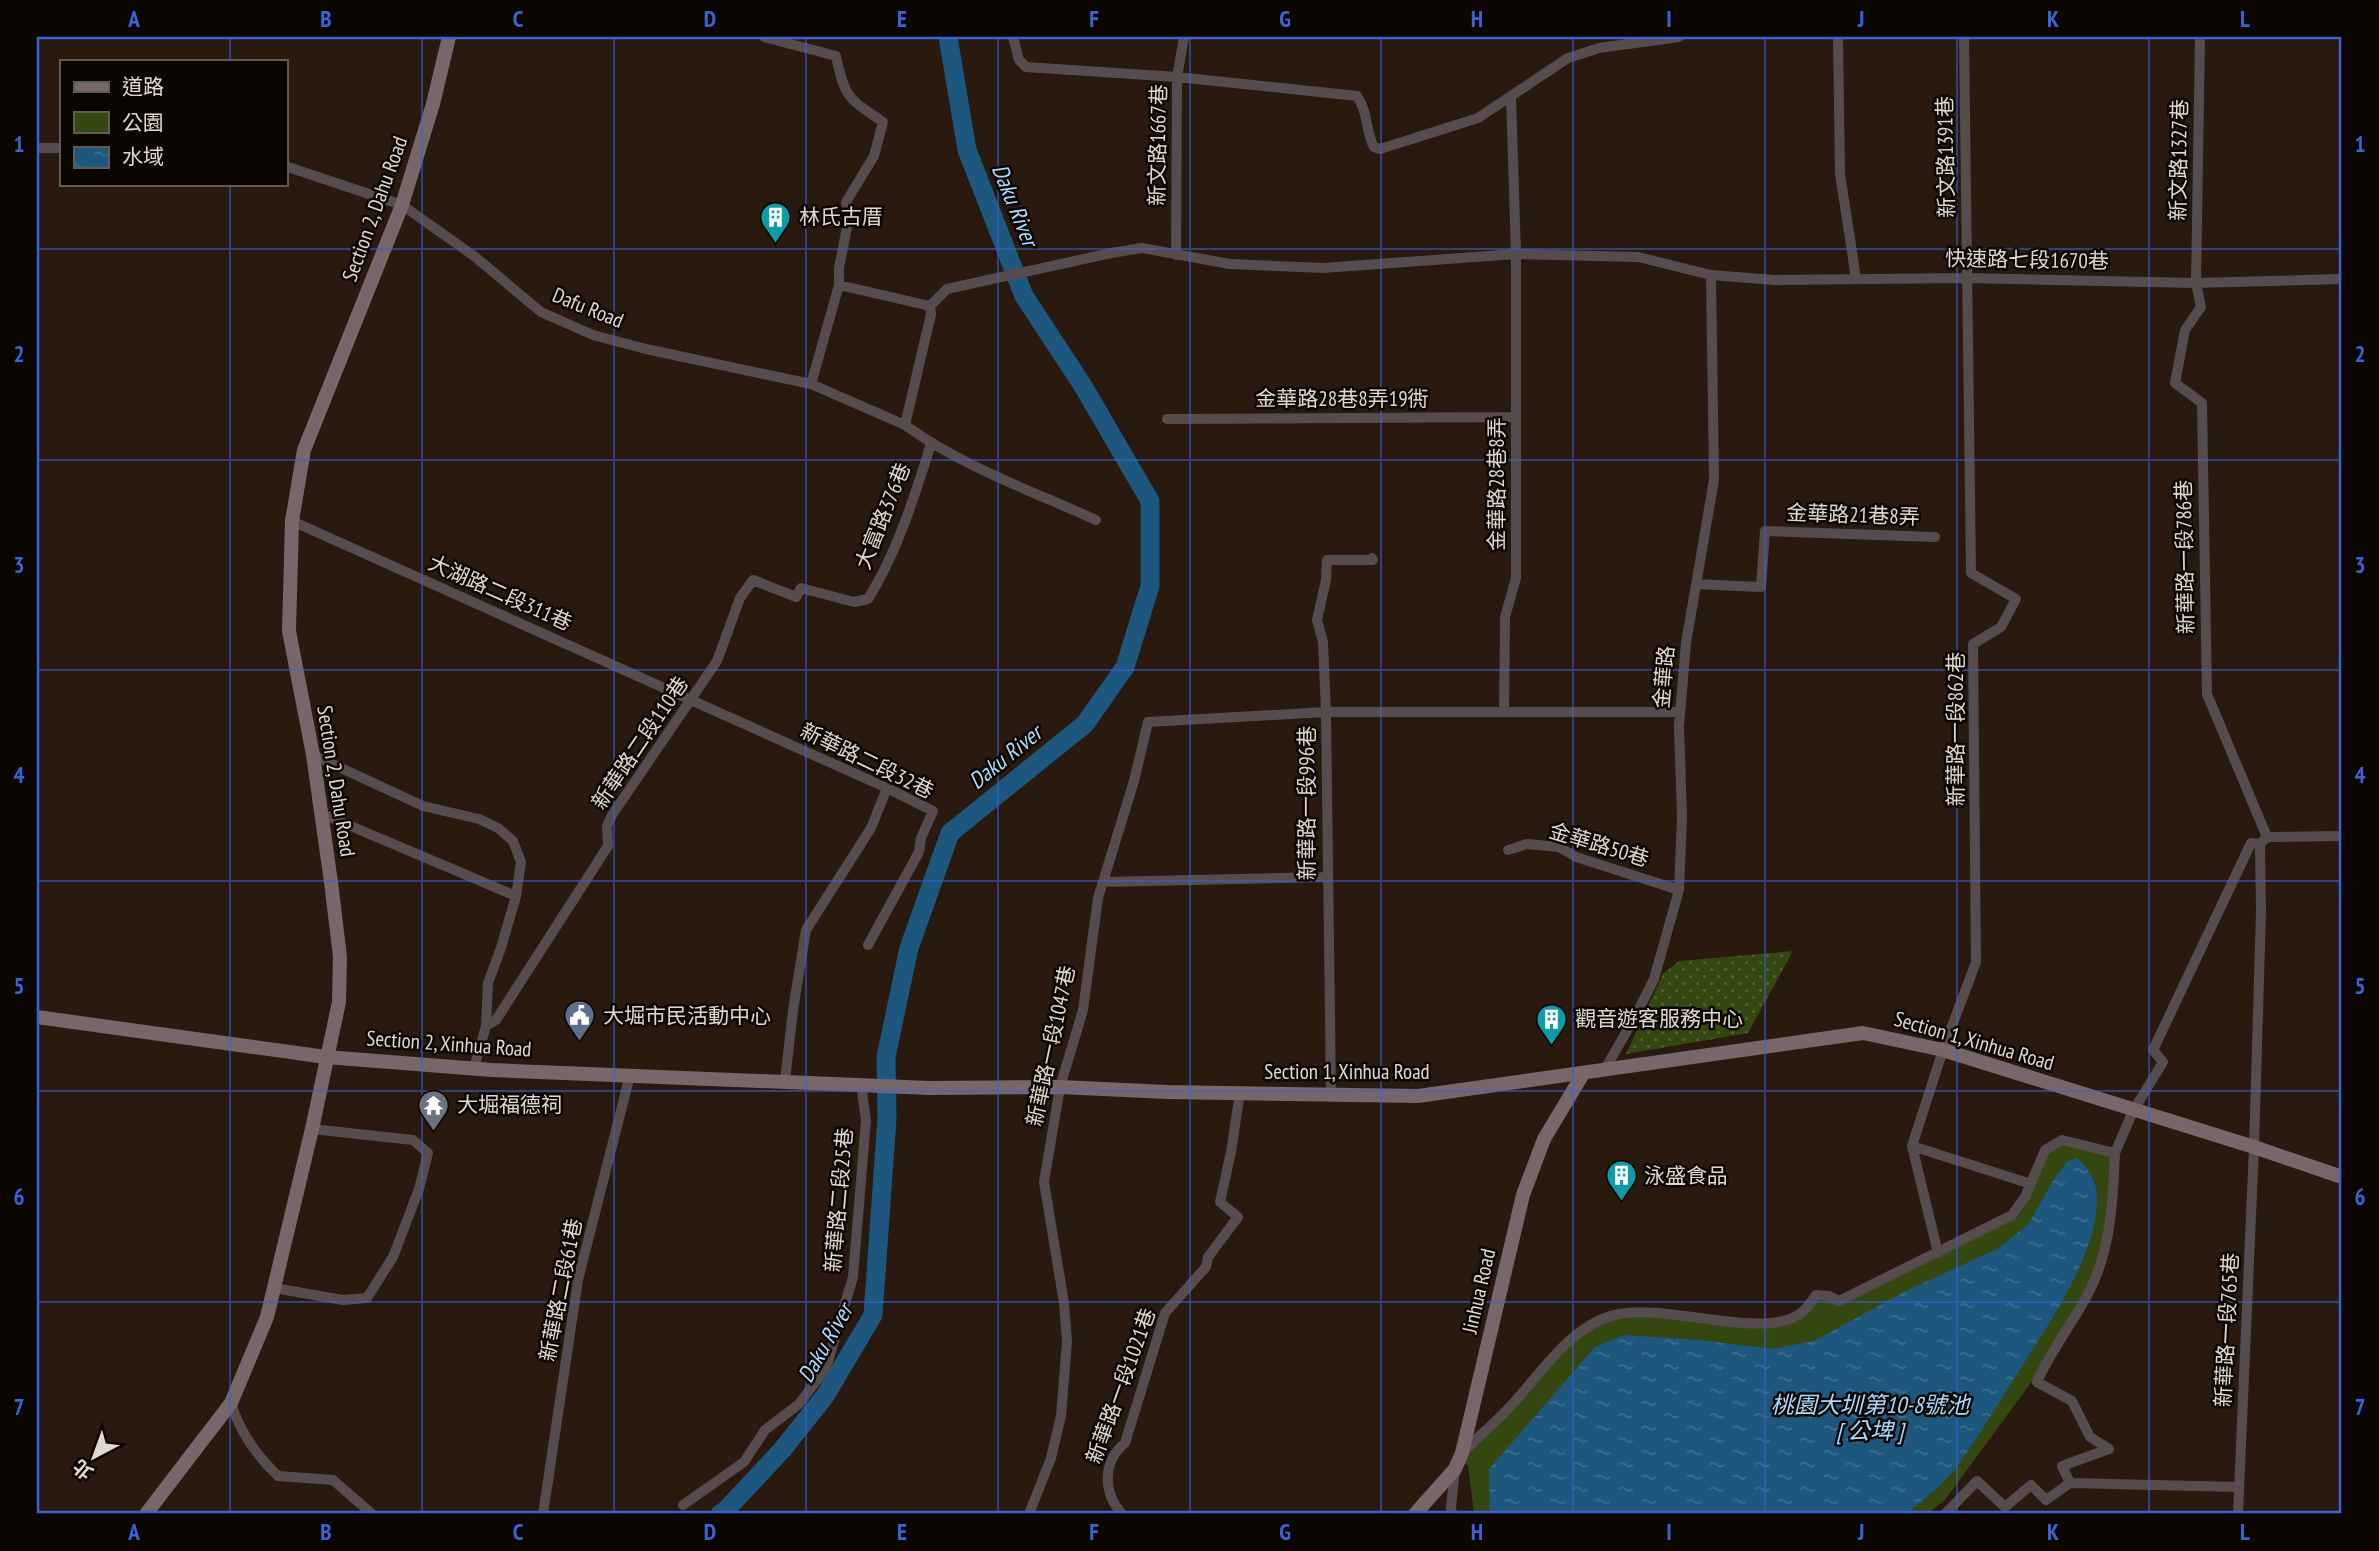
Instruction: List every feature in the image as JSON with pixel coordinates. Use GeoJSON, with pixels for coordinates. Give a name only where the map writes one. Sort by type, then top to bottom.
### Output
{"type":"FeatureCollection","features":[{"type":"Feature","properties":{"kind":"street","name":"Section 2, Dahu Road"},"geometry":{"type":"LineString","coordinates":[[146,1514],[231,1403],[267,1317],[339,1002],[340,957],[331,882],[313,755],[289,631],[292,521],[304,450],[402,205],[433,104],[449,37]]}},
{"type":"Feature","properties":{"kind":"street"},"geometry":{"type":"LineString","coordinates":[[764,37],[836,56],[842,86],[852,101],[883,122],[874,156],[846,202],[849,217],[839,268],[839,285],[811,384]]}},
{"type":"Feature","properties":{"kind":"street"},"geometry":{"type":"LineString","coordinates":[[1013,37],[1019,60],[1026,67],[1177,77],[1357,96],[1366,113],[1370,141],[1374,147],[1380,149],[1478,118],[1568,58],[1599,48],[1679,37]]}},
{"type":"Feature","properties":{"kind":"street","name":"新文路1667巷"},"geometry":{"type":"LineString","coordinates":[[1176,255],[1177,77],[1184,37]]}},
{"type":"Feature","properties":{"kind":"street"},"geometry":{"type":"LineString","coordinates":[[1838,37],[1840,174],[1856,278]]}},
{"type":"Feature","properties":{"kind":"street","name":"新文路1391巷"},"geometry":{"type":"LineString","coordinates":[[1964,37],[1966,278]]}},
{"type":"Feature","properties":{"kind":"street","name":"新文路1327巷"},"geometry":{"type":"LineString","coordinates":[[2196,283],[2200,37]]}},
{"type":"Feature","properties":{"kind":"street","name":"金華路28巷8弄"},"geometry":{"type":"LineString","coordinates":[[1504,712],[1506,617],[1516,578],[1516,254],[1511,97]]}},
{"type":"Feature","properties":{"kind":"street"},"geometry":{"type":"LineString","coordinates":[[37,148],[60,148]]}},
{"type":"Feature","properties":{"kind":"street","name":"Dafu Road"},"geometry":{"type":"LineString","coordinates":[[287,167],[402,205],[474,256],[541,312],[551,317],[593,335],[646,349],[811,384],[905,425],[932,444],[1096,520]]}},
{"type":"Feature","properties":{"kind":"street","name":"快速路七段1670巷"},"geometry":{"type":"LineString","coordinates":[[930,306],[947,289],[1142,248],[1230,264],[1323,268],[1516,254],[1638,257],[1711,275],[1774,280],[1966,278],[2196,283],[2342,279]]}},
{"type":"Feature","properties":{"kind":"street","name":"金華路"},"geometry":{"type":"LineString","coordinates":[[1605,1069],[1654,979],[1679,890],[1682,817],[1680,712],[1686,643],[1714,480],[1711,275]]}},
{"type":"Feature","properties":{"kind":"street","name":"新華路一段862巷"},"geometry":{"type":"LineString","coordinates":[[1942,1050],[1976,962],[1972,644],[2001,627],[2016,599],[1971,573],[1966,278]]}},
{"type":"Feature","properties":{"kind":"street","name":"新華路一段786巷"},"geometry":{"type":"LineString","coordinates":[[2196,283],[2201,307],[2185,330],[2175,383],[2202,403],[2207,694],[2263,841],[2254,1147]]}},
{"type":"Feature","properties":{"kind":"street"},"geometry":{"type":"LineString","coordinates":[[839,285],[930,306],[931,314],[905,425]]}},
{"type":"Feature","properties":{"kind":"street","name":"金華路28巷8弄19衖"},"geometry":{"type":"LineString","coordinates":[[1167,419],[1516,417]]}},
{"type":"Feature","properties":{"kind":"street","name":"大富路376巷"},"geometry":{"type":"LineString","coordinates":[[753,580],[796,597],[801,587],[854,603],[868,599],[902,533],[932,444]]}},
{"type":"Feature","properties":{"kind":"street","name":"大湖路二段311巷"},"geometry":{"type":"LineString","coordinates":[[292,521],[692,700]]}},
{"type":"Feature","properties":{"kind":"street","name":"金華路21巷8弄"},"geometry":{"type":"LineString","coordinates":[[1696,584],[1761,587],[1765,531],[1935,537]]}},
{"type":"Feature","properties":{"kind":"street","name":"新華路一段996巷"},"geometry":{"type":"LineString","coordinates":[[1331,1095],[1326,712],[1323,642],[1317,620],[1326,580],[1327,560],[1373,560],[1372,558]]}},
{"type":"Feature","properties":{"kind":"street","name":"新華路二段110巷"},"geometry":{"type":"LineString","coordinates":[[486,1026],[496,1020],[608,846],[607,826],[612,815],[717,661],[740,598],[753,580]]}},
{"type":"Feature","properties":{"kind":"street","name":"新華路二段32巷"},"geometry":{"type":"LineString","coordinates":[[692,700],[933,811],[921,838],[919,852],[868,945]]}},
{"type":"Feature","properties":{"kind":"street"},"geometry":{"type":"LineString","coordinates":[[1326,712],[1680,712]]}},
{"type":"Feature","properties":{"kind":"street","name":"新華路一段1047巷"},"geometry":{"type":"LineString","coordinates":[[1029,1514],[1051,1458],[1061,1416],[1067,1342],[1065,1303],[1044,1182],[1060,1087],[1083,1010],[1098,898],[1134,781],[1148,722],[1326,712]]}},
{"type":"Feature","properties":{"kind":"street"},"geometry":{"type":"LineString","coordinates":[[313,755],[423,806],[479,819],[498,828],[513,841],[521,862],[516,896],[488,983],[486,1026],[474,1068]]}},
{"type":"Feature","properties":{"kind":"street"},"geometry":{"type":"LineString","coordinates":[[785,1081],[806,930],[871,828],[887,788]]}},
{"type":"Feature","properties":{"kind":"street"},"geometry":{"type":"LineString","coordinates":[[320,813],[516,896]]}},
{"type":"Feature","properties":{"kind":"street"},"geometry":{"type":"LineString","coordinates":[[2070,1483],[2062,1466],[2109,1449],[2090,1437],[2072,1401],[2037,1382],[2089,1291],[2101,1263],[2109,1232],[2115,1153],[2133,1111],[2163,1062],[2153,1050],[2158,1038],[2251,843],[2342,836]]}},
{"type":"Feature","properties":{"kind":"street","name":"金華路50巷"},"geometry":{"type":"LineString","coordinates":[[1508,850],[1527,844],[1559,847],[1577,858],[1679,890]]}},
{"type":"Feature","properties":{"kind":"street"},"geometry":{"type":"LineString","coordinates":[[1103,882],[1327,877]]}},
{"type":"Feature","properties":{"kind":"street","name":"Section 2, Xinhua Road"},"geometry":{"type":"LineString","coordinates":[[37,1017],[326,1057],[474,1068],[913,1086]]}},
{"type":"Feature","properties":{"kind":"street","name":"Section 1, Xinhua Road"},"geometry":{"type":"LineString","coordinates":[[913,1086],[1418,1096],[1863,1033],[1942,1050],[2342,1177]]}},
{"type":"Feature","properties":{"kind":"street"},"geometry":{"type":"LineString","coordinates":[[1938,1253],[1912,1146],[1942,1050]]}},
{"type":"Feature","properties":{"kind":"street","name":"Jinhua Road"},"geometry":{"type":"LineString","coordinates":[[1415,1514],[1455,1469],[1462,1453],[1523,1195],[1544,1139],[1583,1074]]}},
{"type":"Feature","properties":{"kind":"street","name":"新華路二段61巷"},"geometry":{"type":"LineString","coordinates":[[543,1514],[578,1280],[630,1075]]}},
{"type":"Feature","properties":{"kind":"street","name":"新華路二段25巷"},"geometry":{"type":"LineString","coordinates":[[683,1505],[744,1462],[765,1430],[799,1404],[826,1368],[853,1278],[866,1120],[861,1084]]}},
{"type":"Feature","properties":{"kind":"street","name":"新華路一段1021巷"},"geometry":{"type":"LineString","coordinates":[[1122,1514],[1112,1502],[1109,1493],[1107,1482],[1111,1457],[1125,1443],[1165,1313],[1206,1267],[1208,1258],[1238,1217],[1220,1202],[1240,1092]]}},
{"type":"Feature","properties":{"kind":"street"},"geometry":{"type":"LineString","coordinates":[[274,1288],[343,1300],[368,1298],[393,1257],[419,1189],[428,1153],[413,1140],[312,1129]]}},
{"type":"Feature","properties":{"kind":"street"},"geometry":{"type":"LineString","coordinates":[[1462,1453],[1505,1412],[1563,1347],[1600,1319],[1622,1313],[1673,1314],[1757,1324],[1780,1322],[1797,1316],[1816,1295],[1829,1296],[1839,1301],[2012,1215],[2025,1197],[2045,1150],[2062,1140],[2115,1153]]}},
{"type":"Feature","properties":{"kind":"street"},"geometry":{"type":"LineString","coordinates":[[1912,1146],[2031,1184]]}},
{"type":"Feature","properties":{"kind":"street","name":"新華路一段765巷"},"geometry":{"type":"LineString","coordinates":[[2238,1514],[2254,1147]]}},
{"type":"Feature","properties":{"kind":"street"},"geometry":{"type":"LineString","coordinates":[[231,1403],[235,1417],[255,1451],[278,1476],[333,1480],[372,1514]]}},
{"type":"Feature","properties":{"kind":"street"},"geometry":{"type":"LineString","coordinates":[[1452,1514],[1455,1469]]}},
{"type":"Feature","properties":{"kind":"street"},"geometry":{"type":"LineString","coordinates":[[1945,1514],[1977,1481],[2005,1507],[2031,1485],[2046,1500],[2070,1483],[2239,1487]]}},
{"type":"Feature","properties":{"kind":"green space"},"geometry":{"type":"Polygon","coordinates":[[[1793,951],[1748,1033],[1626,1054],[1663,974],[1679,961],[1793,951]]]}},
{"type":"Feature","properties":{"kind":"green space","name":"桃園大圳第10-8號池 [ 公埤 ]"},"geometry":{"type":"Polygon","coordinates":[[[2067,1137],[2116,1152],[2099,1264],[2041,1369],[1945,1500],[1927,1514],[1474,1514],[1468,1465],[1459,1462],[1586,1328],[1622,1314],[1781,1322],[1816,1297],[1840,1302],[2013,1216],[2054,1145],[2067,1137]]]}},
{"type":"Feature","properties":{"kind":"water","name":"桃園大圳第10-8號池 [ 公埤 ]"},"geometry":{"type":"Polygon","coordinates":[[[2076,1158],[2093,1178],[2097,1205],[2092,1235],[2079,1268],[2045,1330],[1970,1448],[1943,1483],[1906,1514],[1490,1514],[1489,1469],[1595,1347],[1623,1335],[1772,1349],[1814,1341],[1902,1293],[1997,1249],[2028,1225],[2056,1176],[2067,1162],[2076,1158]]]}},
{"type":"Feature","properties":{"kind":"waterway","name":"Daku River"},"geometry":{"type":"LineString","coordinates":[[720,1514],[782,1450],[825,1396],[873,1315],[887,1118],[886,1057],[909,948],[950,833],[1085,724],[1125,667],[1150,586],[1150,501],[1083,386],[1024,296],[967,150],[948,37]]}},
{"type":"Feature","properties":{"kind":"place","name":"林氏古厝"},"geometry":{"type":"Point","coordinates":[776,244]}},
{"type":"Feature","properties":{"kind":"place","name":"大堀市民活動中心"},"geometry":{"type":"Point","coordinates":[580,1043]}},
{"type":"Feature","properties":{"kind":"place","name":"觀音遊客服務中心"},"geometry":{"type":"Point","coordinates":[1552,1046]}},
{"type":"Feature","properties":{"kind":"place","name":"大堀福德祠"},"geometry":{"type":"Point","coordinates":[434,1132]}},
{"type":"Feature","properties":{"kind":"place","name":"泳盛食品"},"geometry":{"type":"Point","coordinates":[1621,1203]}}]}
